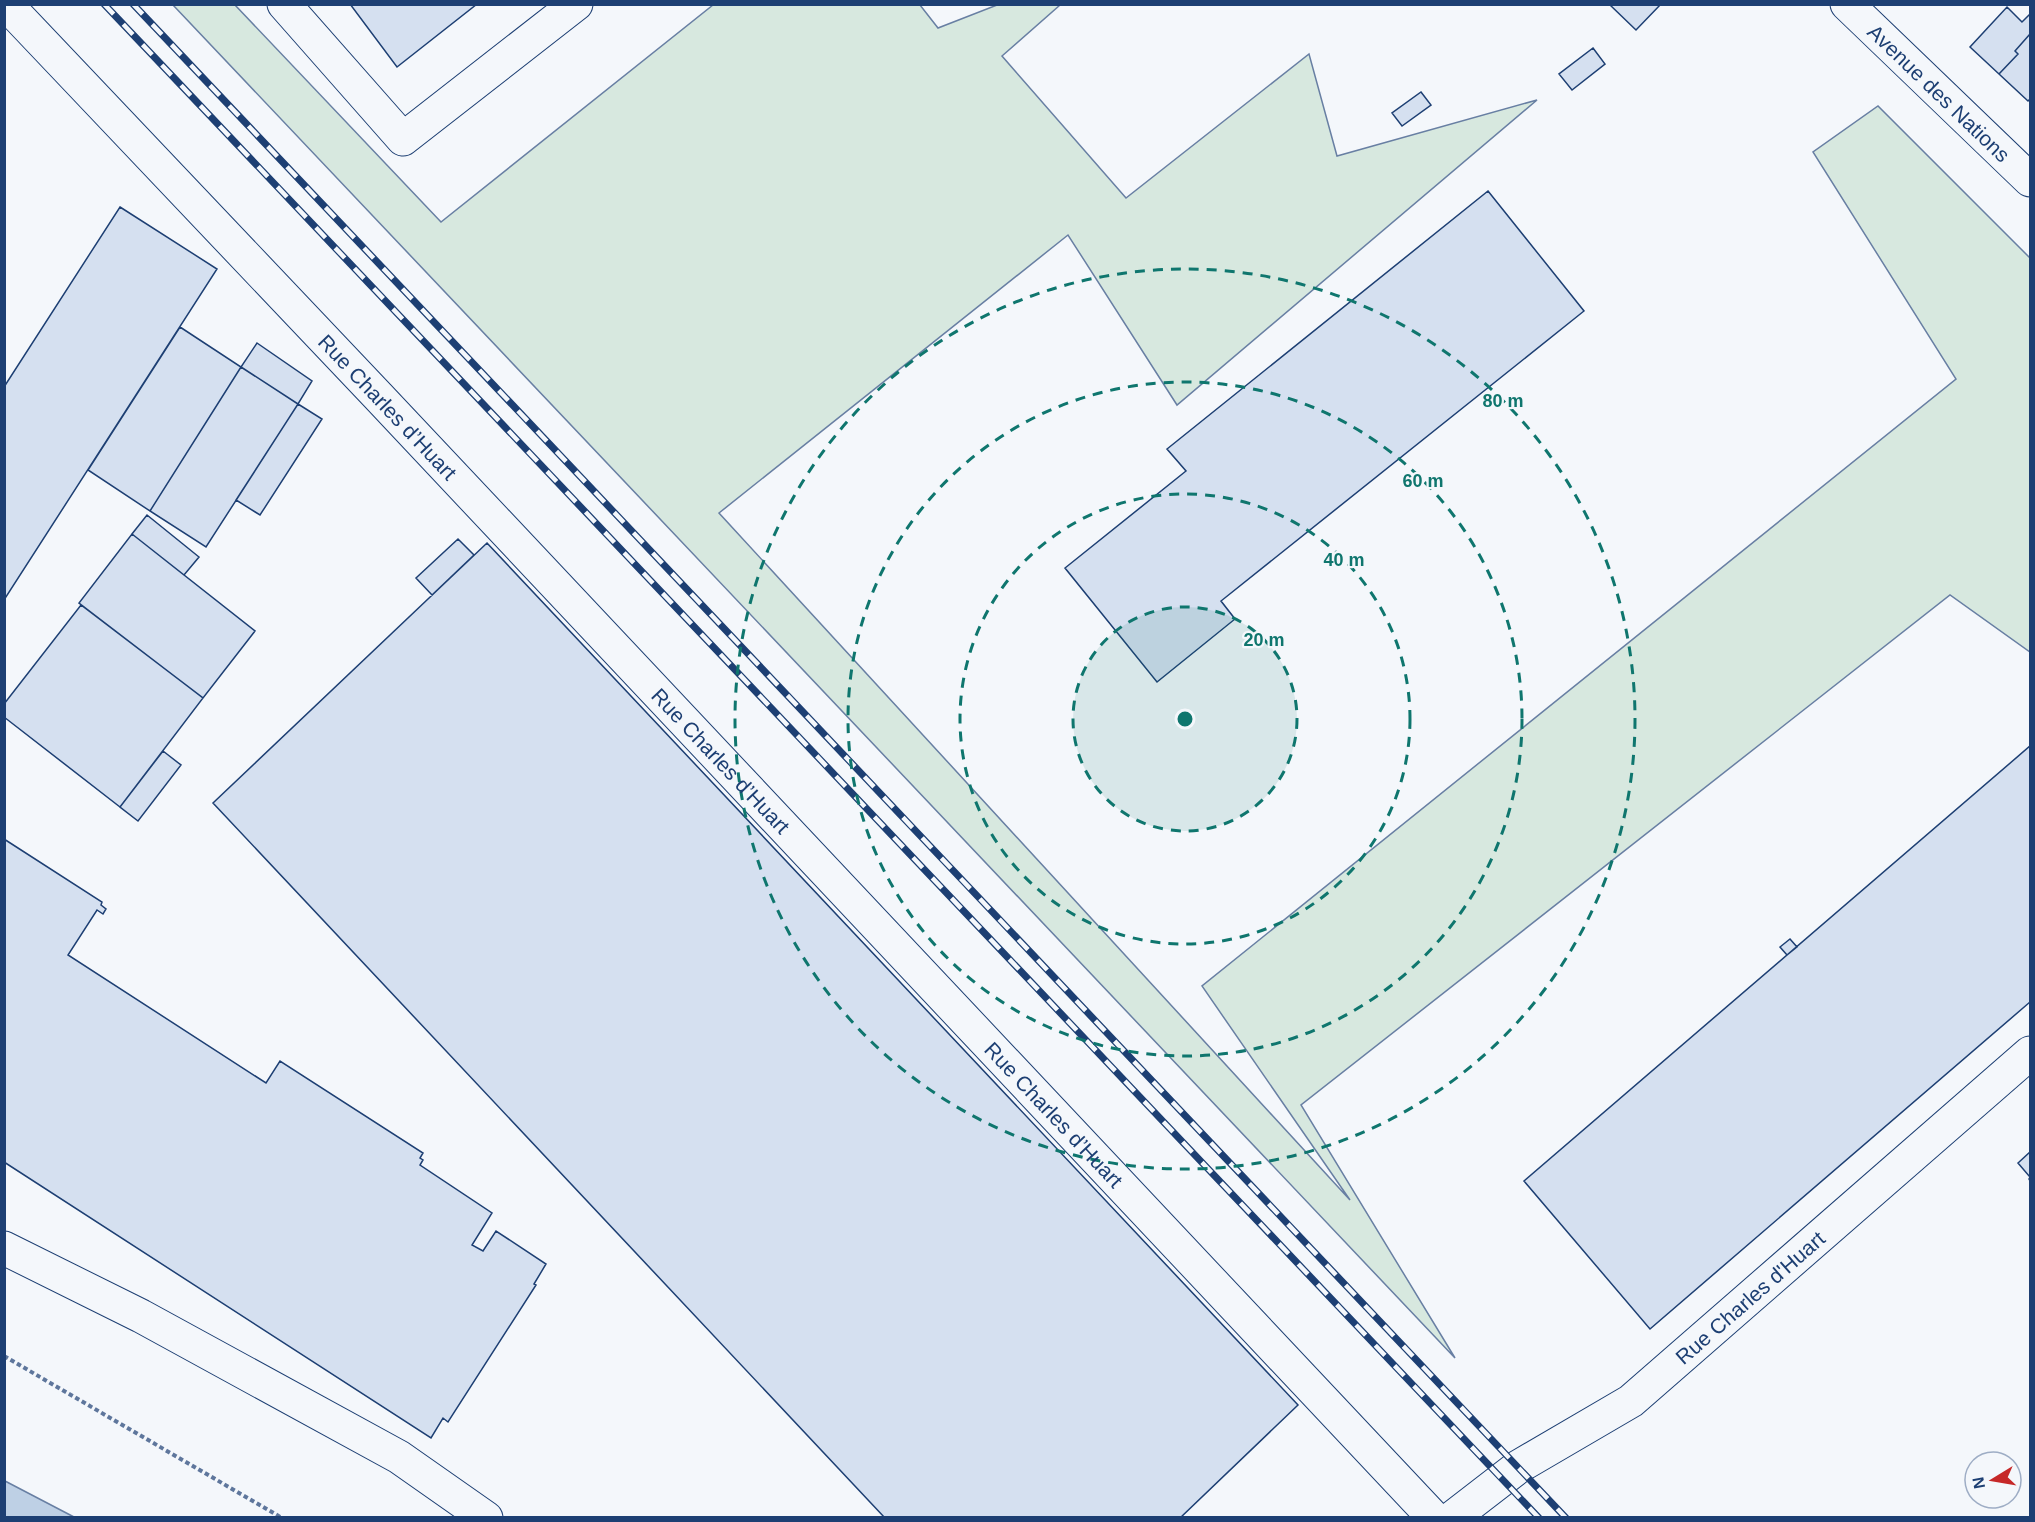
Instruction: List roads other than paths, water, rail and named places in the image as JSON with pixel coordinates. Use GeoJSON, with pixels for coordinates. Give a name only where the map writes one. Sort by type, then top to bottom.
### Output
{"type":"FeatureCollection","features":[{"type":"Feature","properties":{"kind":"street","name":"Rue Charles d’Huart"},"geometry":{"type":"LineString","coordinates":[[6,4],[386,404],[1434,1518]]}},
{"type":"Feature","properties":{"kind":"street"},"geometry":{"type":"LineString","coordinates":[[284,4],[403,139],[576,4]]}},
{"type":"Feature","properties":{"kind":"street","name":"Avenue des Nations"},"geometry":{"type":"LineString","coordinates":[[1847,4],[2031,180]]}},
{"type":"Feature","properties":{"kind":"street","name":"Rue Charles d'Huart"},"geometry":{"type":"LineString","coordinates":[[1452,1518],[1518,1467],[1631,1401],[2031,1053]]}},
{"type":"Feature","properties":{"kind":"street"},"geometry":{"type":"LineString","coordinates":[[4,1248],[141,1316],[399,1457],[486,1518]]}},
{"type":"Feature","properties":{"kind":"water"},"geometry":{"type":"Polygon","coordinates":[[[5,1481],[74,1517],[5,1517],[5,1481]]]}},
{"type":"Feature","properties":{"kind":"railway"},"geometry":{"type":"LineString","coordinates":[[104,4],[1539,1518]]}},
{"type":"Feature","properties":{"kind":"railway"},"geometry":{"type":"LineString","coordinates":[[133,4],[1566,1518]]}}]}
